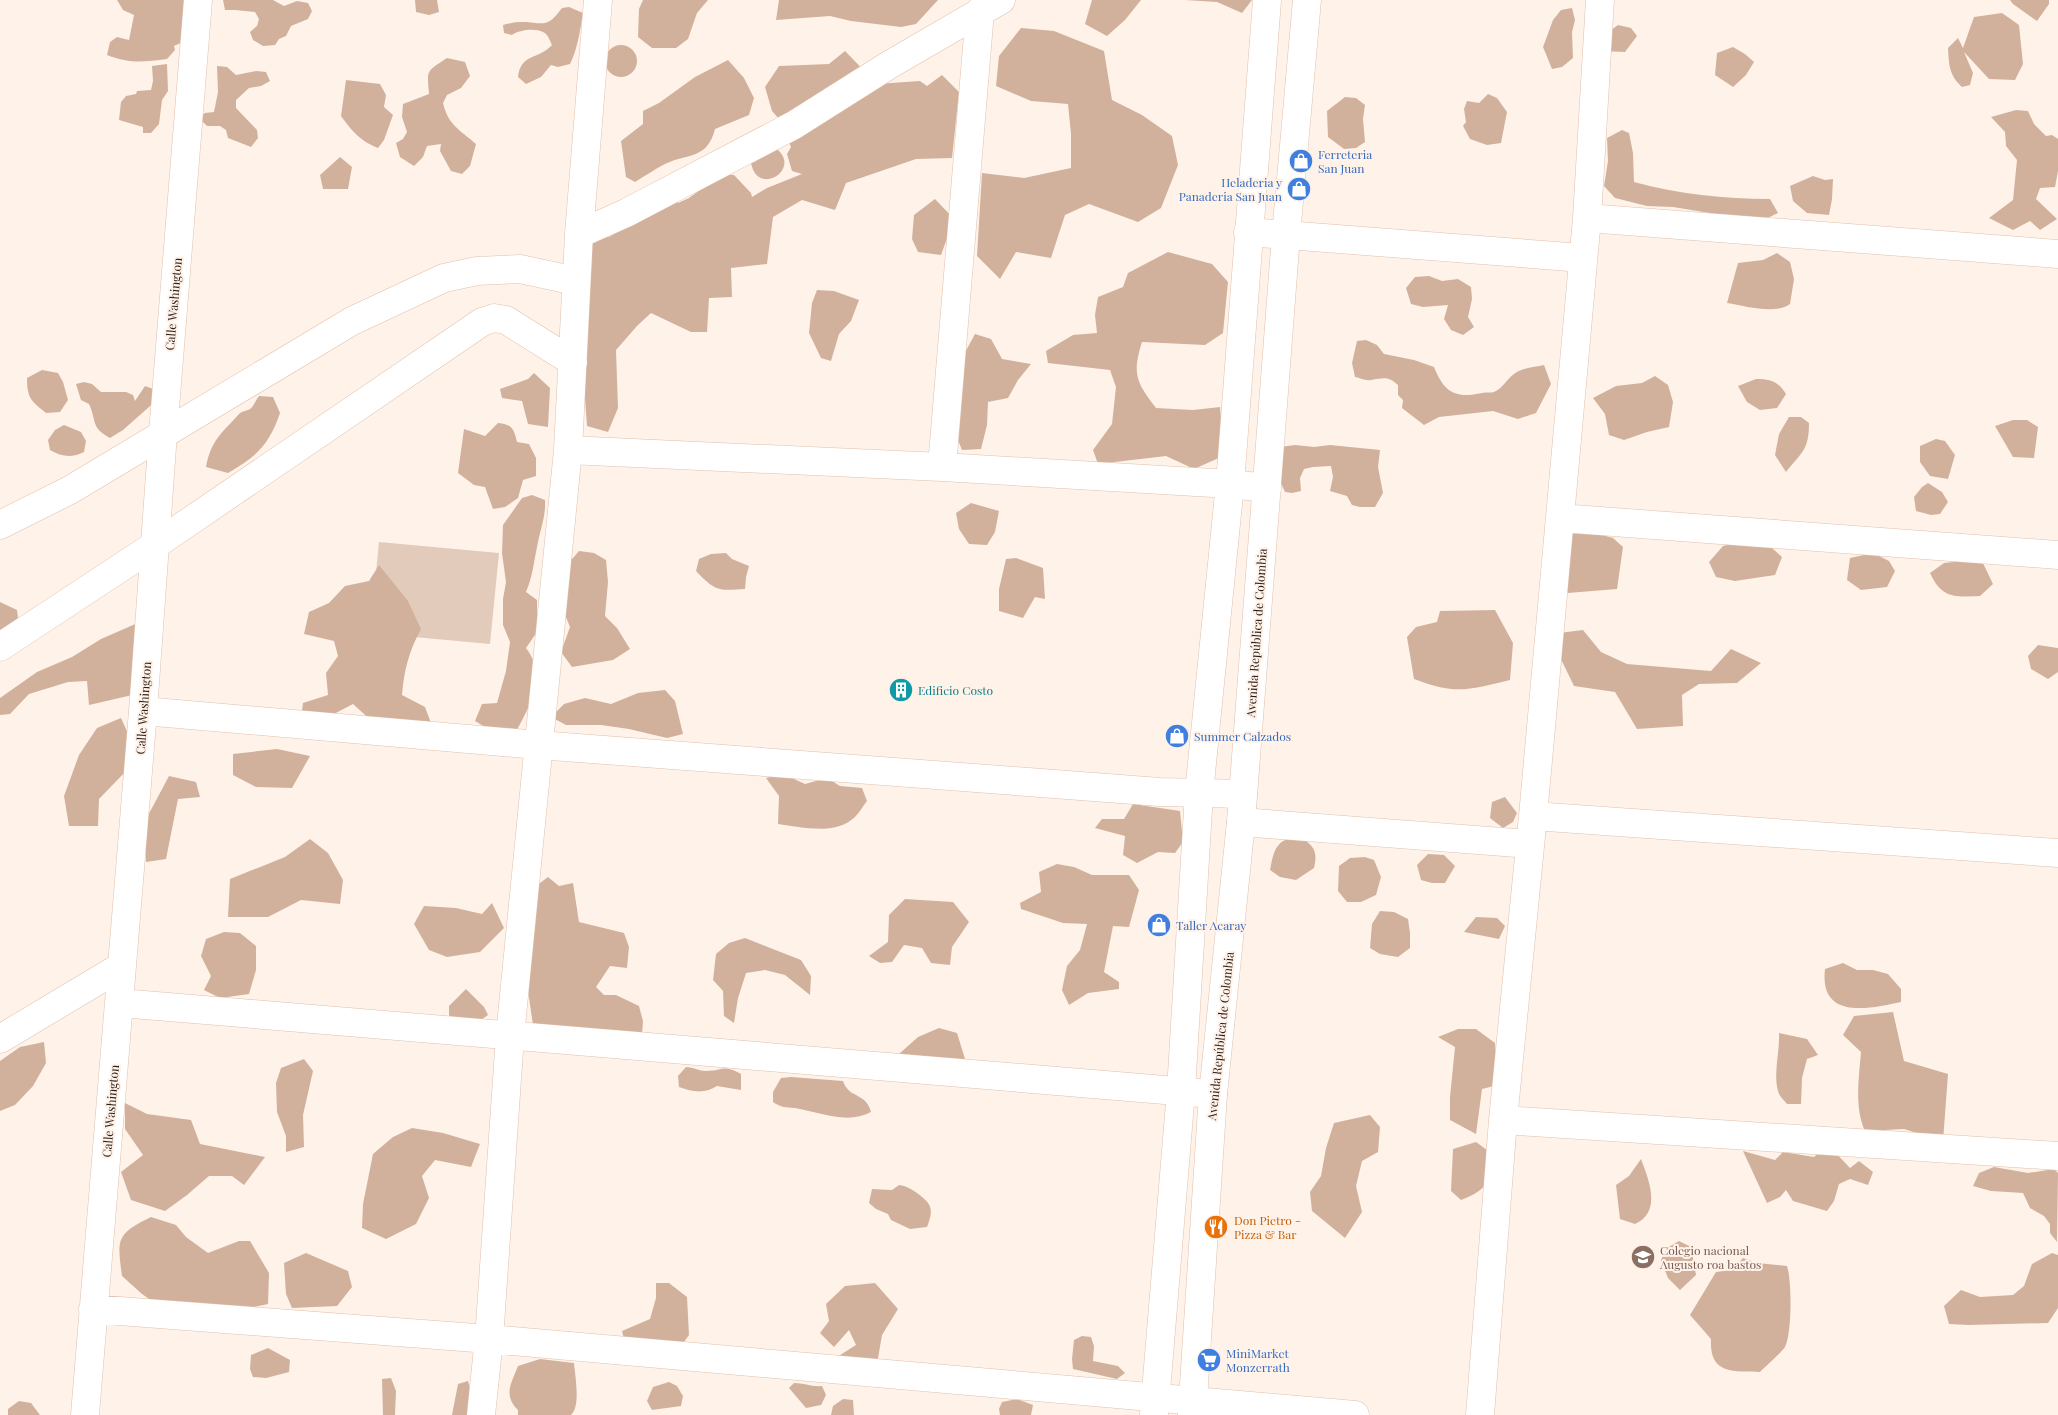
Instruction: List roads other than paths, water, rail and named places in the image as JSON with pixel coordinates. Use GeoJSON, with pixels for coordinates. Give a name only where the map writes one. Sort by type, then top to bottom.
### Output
{"type":"FeatureCollection","features":[{"type":"Feature","properties":{"kind":"street","name":"Calle Washington"},"geometry":{"type":"LineString","coordinates":[[85,1415],[144,711],[163,433],[198,0]]}},
{"type":"Feature","properties":{"kind":"street"},"geometry":{"type":"LineString","coordinates":[[481,1415],[489,1339],[510,1036],[568,450],[579,234],[598,0]]}},
{"type":"Feature","properties":{"kind":"street"},"geometry":{"type":"LineString","coordinates":[[1155,1406],[1181,1091],[1199,793],[1230,484],[1267,0]]}},
{"type":"Feature","properties":{"kind":"street","name":"Avenida República de Colombia"},"geometry":{"type":"LineString","coordinates":[[1192,1408],[1213,1094],[1241,822],[1286,235],[1307,0]]}},
{"type":"Feature","properties":{"kind":"street"},"geometry":{"type":"LineString","coordinates":[[1480,1415],[1503,1120],[1533,816],[1586,218],[1600,0]]}},
{"type":"Feature","properties":{"kind":"street"},"geometry":{"type":"LineString","coordinates":[[579,234],[626,213],[794,125],[889,65],[990,5]]}},
{"type":"Feature","properties":{"kind":"street"},"geometry":{"type":"LineString","coordinates":[[942,467],[990,5]]}},
{"type":"Feature","properties":{"kind":"street"},"geometry":{"type":"LineString","coordinates":[[1586,218],[2058,254]]}},
{"type":"Feature","properties":{"kind":"street"},"geometry":{"type":"LineString","coordinates":[[1248,232],[1582,258]]}},
{"type":"Feature","properties":{"kind":"street"},"geometry":{"type":"LineString","coordinates":[[0,525],[70,490],[352,321],[444,278],[477,272],[520,269],[576,281]]}},
{"type":"Feature","properties":{"kind":"street"},"geometry":{"type":"LineString","coordinates":[[0,647],[155,545],[482,322],[494,318],[506,320],[573,362]]}},
{"type":"Feature","properties":{"kind":"street"},"geometry":{"type":"LineString","coordinates":[[568,450],[942,467],[1230,484],[1267,488]]}},
{"type":"Feature","properties":{"kind":"street"},"geometry":{"type":"LineString","coordinates":[[1560,518],[2058,555]]}},
{"type":"Feature","properties":{"kind":"street"},"geometry":{"type":"LineString","coordinates":[[144,711],[538,745],[1160,792],[1243,794]]}},
{"type":"Feature","properties":{"kind":"street"},"geometry":{"type":"LineString","coordinates":[[1533,816],[2058,853]]}},
{"type":"Feature","properties":{"kind":"street"},"geometry":{"type":"LineString","coordinates":[[1241,822],[1530,844]]}},
{"type":"Feature","properties":{"kind":"street"},"geometry":{"type":"LineString","coordinates":[[0,1039],[122,966]]}},
{"type":"Feature","properties":{"kind":"street"},"geometry":{"type":"LineString","coordinates":[[120,1003],[1213,1094]]}},
{"type":"Feature","properties":{"kind":"street"},"geometry":{"type":"LineString","coordinates":[[1503,1120],[2058,1156]]}},
{"type":"Feature","properties":{"kind":"street"},"geometry":{"type":"LineString","coordinates":[[93,1308],[489,1339],[1155,1406],[1355,1415]]}},
{"type":"Feature","properties":{"kind":"place","name":"Ferreteria San Juan"},"geometry":{"type":"Point","coordinates":[1301,161]}},
{"type":"Feature","properties":{"kind":"place","name":"Heladeria y Panaderia San Juan"},"geometry":{"type":"Point","coordinates":[1299,189]}},
{"type":"Feature","properties":{"kind":"place","name":"Edificio Costo"},"geometry":{"type":"Point","coordinates":[901,690]}},
{"type":"Feature","properties":{"kind":"place","name":"Summer Calzados"},"geometry":{"type":"Point","coordinates":[1177,736]}},
{"type":"Feature","properties":{"kind":"place","name":"Taller Acaray"},"geometry":{"type":"Point","coordinates":[1159,925]}},
{"type":"Feature","properties":{"kind":"place","name":"Don Pietro - Pizza & Bar"},"geometry":{"type":"Point","coordinates":[1216,1227]}},
{"type":"Feature","properties":{"kind":"place","name":"Colegio nacional Augusto roa bastos"},"geometry":{"type":"Point","coordinates":[1643,1257]}},
{"type":"Feature","properties":{"kind":"place","name":"MiniMarket Monzerrath"},"geometry":{"type":"Point","coordinates":[1209,1360]}}]}
